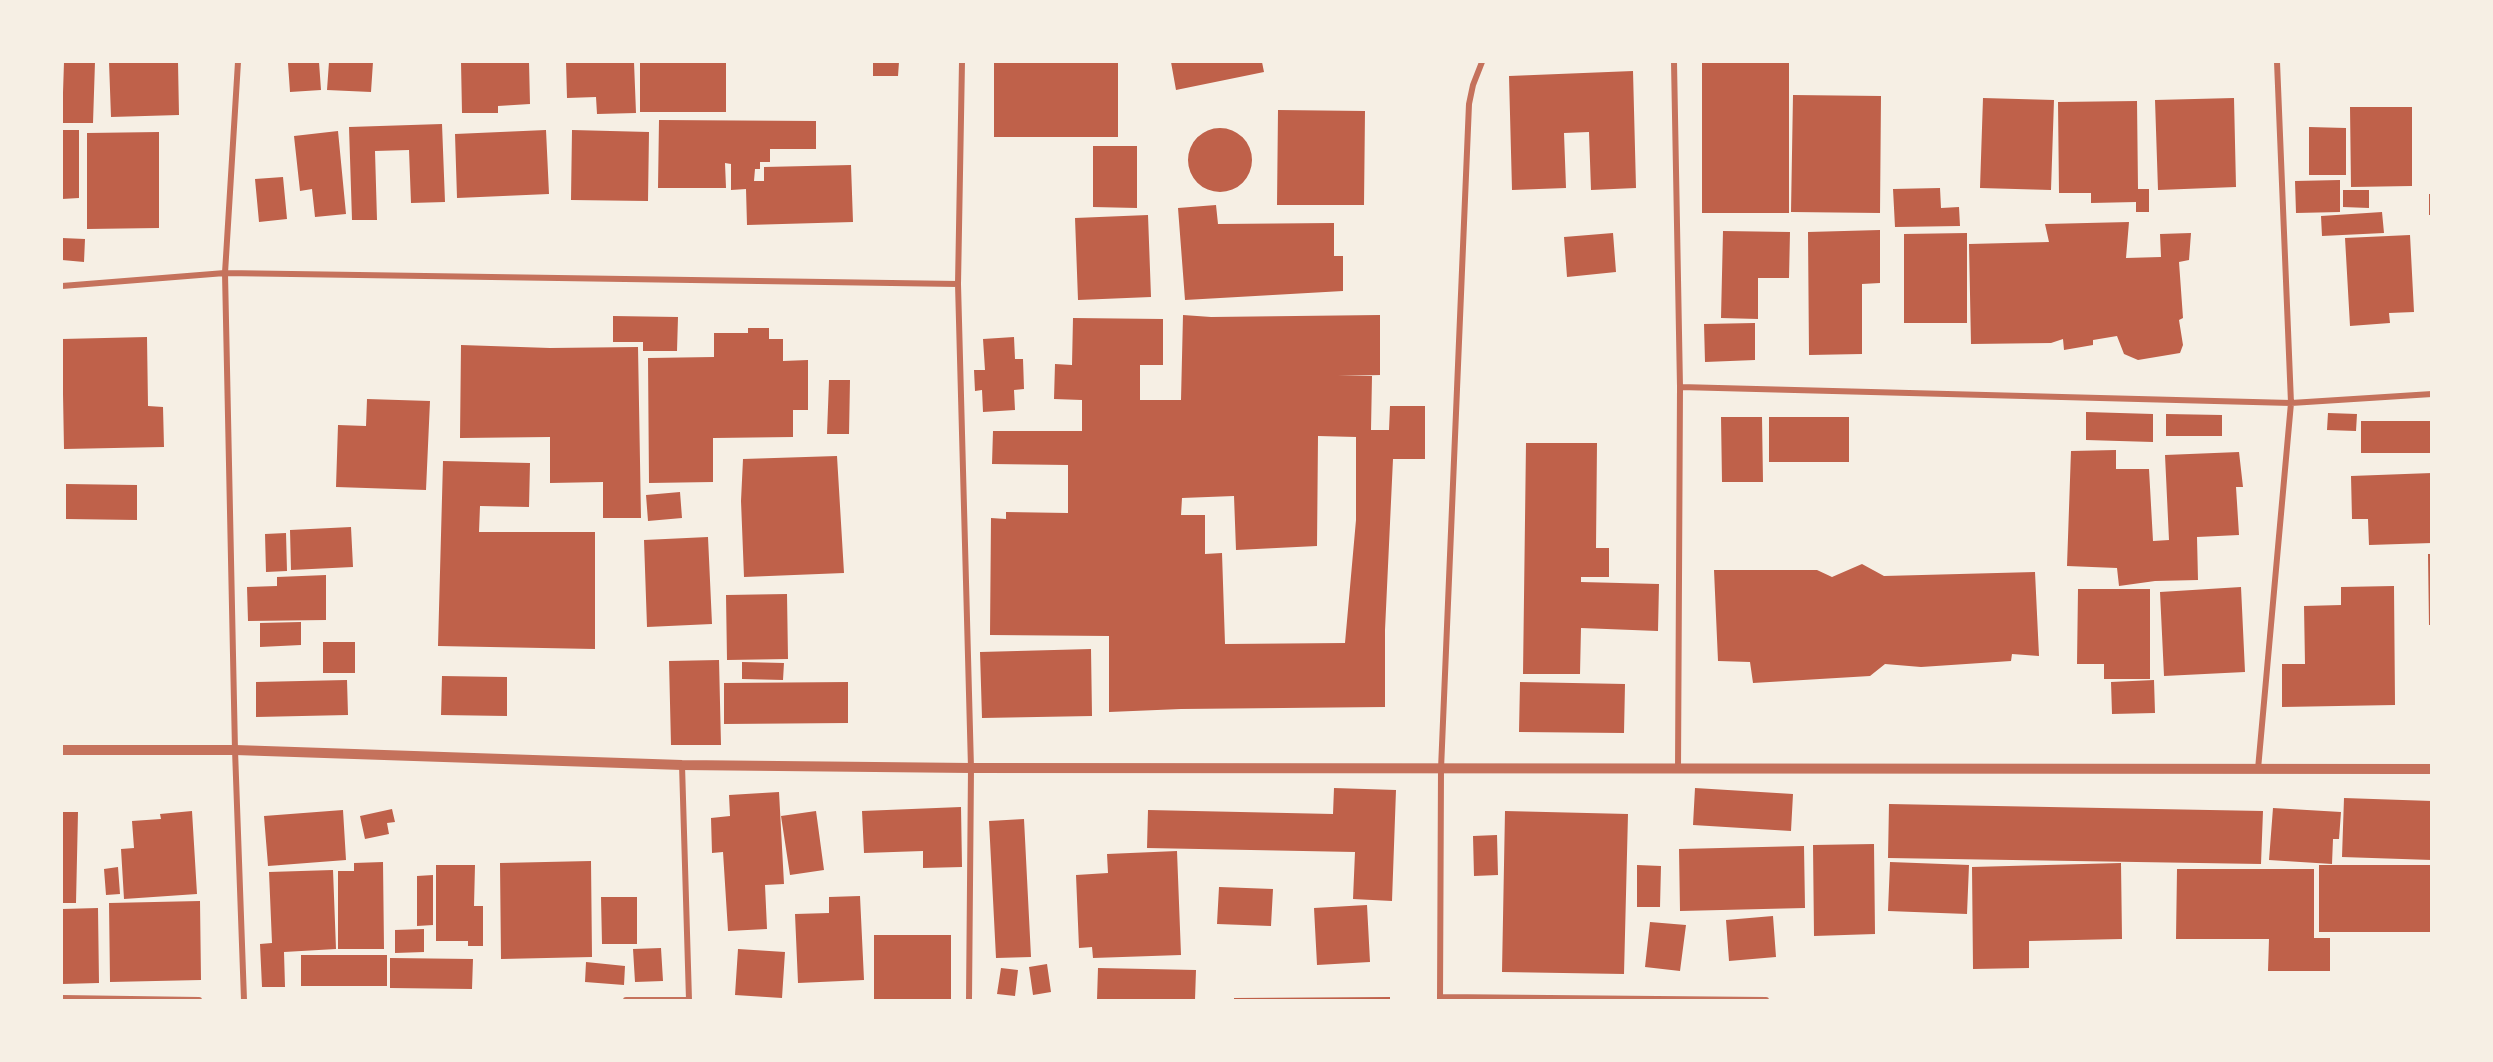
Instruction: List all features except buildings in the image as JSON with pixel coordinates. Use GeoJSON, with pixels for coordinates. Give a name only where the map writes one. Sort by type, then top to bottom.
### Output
{"type":"FeatureCollection","features":[{"type":"Feature","properties":{"kind":"street"},"geometry":{"type":"LineString","coordinates":[[238,62],[225,273],[235,750],[244,1000]]}},
{"type":"Feature","properties":{"kind":"street"},"geometry":{"type":"LineString","coordinates":[[962,62],[958,284],[971,768],[969,1000]]}},
{"type":"Feature","properties":{"kind":"street"},"geometry":{"type":"LineString","coordinates":[[1482,62],[1469,104],[1441,769],[1440,999],[1767,1000]]}},
{"type":"Feature","properties":{"kind":"street"},"geometry":{"type":"LineString","coordinates":[[1674,62],[1680,387],[1678,769]]}},
{"type":"Feature","properties":{"kind":"street"},"geometry":{"type":"LineString","coordinates":[[2258,769],[2291,403],[2277,62]]}},
{"type":"Feature","properties":{"kind":"street"},"geometry":{"type":"LineString","coordinates":[[62,286],[225,273],[958,284]]}},
{"type":"Feature","properties":{"kind":"street"},"geometry":{"type":"LineString","coordinates":[[1680,387],[2291,403],[2432,394]]}},
{"type":"Feature","properties":{"kind":"street"},"geometry":{"type":"LineString","coordinates":[[62,750],[235,750],[682,765],[971,768],[2432,769]]}},
{"type":"Feature","properties":{"kind":"street"},"geometry":{"type":"LineString","coordinates":[[626,1000],[689,1000],[682,765]]}},
{"type":"Feature","properties":{"kind":"street"},"geometry":{"type":"LineString","coordinates":[[62,998],[199,1000]]}}]}
